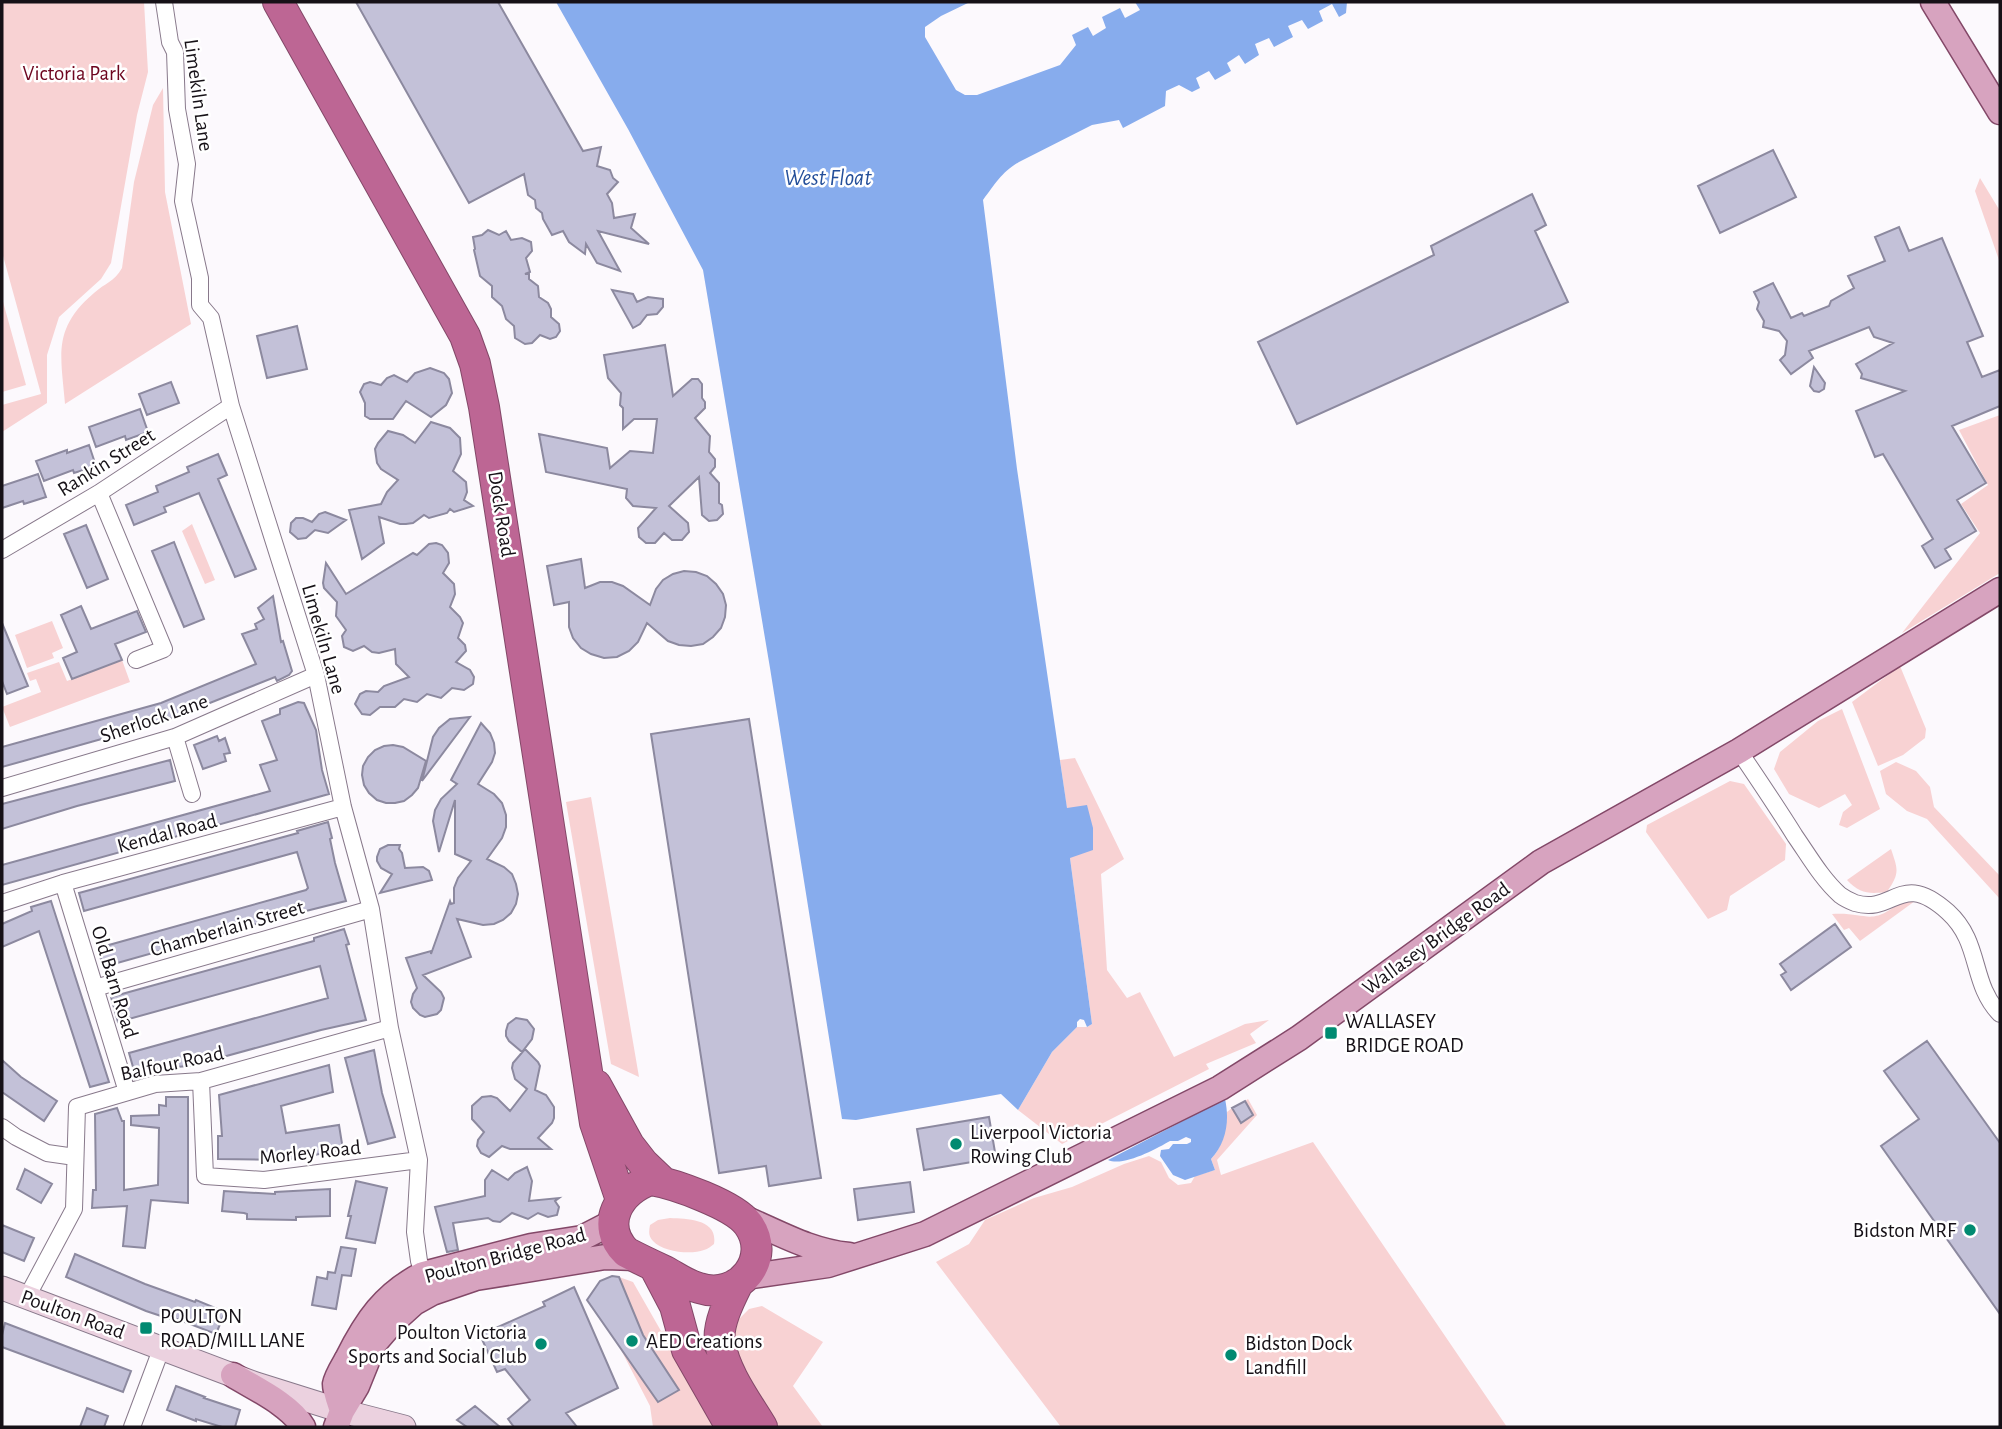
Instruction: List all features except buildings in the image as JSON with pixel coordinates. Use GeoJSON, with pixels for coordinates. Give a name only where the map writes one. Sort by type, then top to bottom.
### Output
{"type":"FeatureCollection","features":[{"type":"Feature","properties":{"kind":"highway","name":"Dock Road"},"geometry":{"type":"LineString","coordinates":[[278,2],[466,337],[475,364],[509,562],[595,1123],[617,1211]]}},
{"type":"Feature","properties":{"kind":"highway","name":"Dock Road"},"geometry":{"type":"LineString","coordinates":[[589,1072],[629,1145],[663,1182]]}},
{"type":"Feature","properties":{"kind":"highway"},"geometry":{"type":"LineString","coordinates":[[741,1281],[719,1291],[700,1289],[626,1252],[617,1243],[617,1211],[637,1184],[651,1180],[685,1189],[742,1217],[755,1237],[753,1265],[726,1309],[719,1342],[729,1370],[762,1427]]}},
{"type":"Feature","properties":{"kind":"highway"},"geometry":{"type":"LineString","coordinates":[[646,1262],[676,1306],[687,1350],[731,1427]]}},
{"type":"Feature","properties":{"kind":"main road"},"geometry":{"type":"LineString","coordinates":[[1933,2],[2000,112]]}},
{"type":"Feature","properties":{"kind":"main road","name":"Wallasey Bridge Road"},"geometry":{"type":"LineString","coordinates":[[857,1256],[925,1234],[1220,1088],[1298,1038],[1541,862],[1739,751],[2000,590]]}},
{"type":"Feature","properties":{"kind":"main road","name":"Poulton Bridge Road"},"geometry":{"type":"LineString","coordinates":[[339,1419],[357,1386],[374,1344],[414,1303],[428,1284],[531,1246],[582,1238],[617,1211]]}},
{"type":"Feature","properties":{"kind":"main road"},"geometry":{"type":"LineString","coordinates":[[742,1217],[808,1247],[857,1256]]}},
{"type":"Feature","properties":{"kind":"main road"},"geometry":{"type":"LineString","coordinates":[[741,1281],[828,1265],[857,1256]]}},
{"type":"Feature","properties":{"kind":"main road","name":"Poulton Bridge Road"},"geometry":{"type":"LineString","coordinates":[[428,1284],[605,1257],[646,1262]]}},
{"type":"Feature","properties":{"kind":"main road","name":"Poulton Road"},"geometry":{"type":"LineString","coordinates":[[2,1288],[162,1347],[339,1419],[404,1427]]}},
{"type":"Feature","properties":{"kind":"main road"},"geometry":{"type":"LineString","coordinates":[[233,1375],[299,1418],[303,1427]]}},
{"type":"Feature","properties":{"kind":"street","name":"Limekiln Lane"},"geometry":{"type":"LineString","coordinates":[[164,2],[170,42],[175,52],[177,109],[187,163],[183,201],[200,278],[200,305],[211,318],[231,406],[316,675],[343,807],[371,909],[390,1028],[419,1160],[415,1232],[419,1261],[428,1284]]}},
{"type":"Feature","properties":{"kind":"street","name":"Rankin Street"},"geometry":{"type":"LineString","coordinates":[[2,550],[99,493],[231,406]]}},
{"type":"Feature","properties":{"kind":"street"},"geometry":{"type":"LineString","coordinates":[[99,493],[164,649],[136,660]]}},
{"type":"Feature","properties":{"kind":"street","name":"Sherlock Lane"},"geometry":{"type":"LineString","coordinates":[[2,788],[175,737],[316,675]]}},
{"type":"Feature","properties":{"kind":"street"},"geometry":{"type":"LineString","coordinates":[[175,737],[192,794]]}},
{"type":"Feature","properties":{"kind":"street"},"geometry":{"type":"LineString","coordinates":[[1739,751],[1808,855],[1841,896],[1855,903],[1873,905],[1910,892],[1928,896],[1949,913],[1965,930],[1982,986],[1990,1004],[2000,1014]]}},
{"type":"Feature","properties":{"kind":"street","name":"Kendal Road"},"geometry":{"type":"LineString","coordinates":[[2,903],[62,883],[343,807]]}},
{"type":"Feature","properties":{"kind":"street","name":"Old Barn Road"},"geometry":{"type":"LineString","coordinates":[[62,883],[127,1092]]}},
{"type":"Feature","properties":{"kind":"street","name":"Chamberlain Street"},"geometry":{"type":"LineString","coordinates":[[95,988],[371,909]]}},
{"type":"Feature","properties":{"kind":"street","name":"Balfour Road"},"geometry":{"type":"LineString","coordinates":[[27,1297],[74,1209],[77,1107],[155,1084],[201,1081],[390,1028]]}},
{"type":"Feature","properties":{"kind":"street","name":"Morley Road"},"geometry":{"type":"LineString","coordinates":[[201,1081],[205,1176],[264,1180],[419,1160]]}},
{"type":"Feature","properties":{"kind":"street"},"geometry":{"type":"LineString","coordinates":[[2,1127],[47,1153],[75,1157]]}},
{"type":"Feature","properties":{"kind":"street"},"geometry":{"type":"LineString","coordinates":[[132,1427],[162,1347]]}},
{"type":"Feature","properties":{"kind":"green space","name":"Victoria Park"},"geometry":{"type":"Polygon","coordinates":[[[2,2],[144,2],[148,72],[137,115],[111,263],[101,279],[59,317],[47,355],[47,403],[2,432],[2,405],[41,394],[2,252],[2,2]]]}},
{"type":"Feature","properties":{"kind":"green space"},"geometry":{"type":"Polygon","coordinates":[[[163,88],[165,192],[191,324],[65,404],[61,357],[65,331],[81,306],[122,268],[134,182],[153,105],[163,88]]]}},
{"type":"Feature","properties":{"kind":"green space"},"geometry":{"type":"Polygon","coordinates":[[[1980,178],[2000,211],[2000,263],[1975,191],[1980,178]]]}},
{"type":"Feature","properties":{"kind":"green space"},"geometry":{"type":"Polygon","coordinates":[[[2,298],[26,385],[2,392],[2,298]]]}},
{"type":"Feature","properties":{"kind":"green space"},"geometry":{"type":"Polygon","coordinates":[[[2000,415],[2000,573],[1902,633],[1980,533],[1961,504],[1988,485],[1959,430],[2000,415]]]}},
{"type":"Feature","properties":{"kind":"green space"},"geometry":{"type":"Polygon","coordinates":[[[192,524],[215,580],[205,584],[182,531],[192,524]]]}},
{"type":"Feature","properties":{"kind":"green space"},"geometry":{"type":"Polygon","coordinates":[[[52,621],[63,648],[52,653],[54,658],[27,668],[15,635],[52,621]]]}},
{"type":"Feature","properties":{"kind":"green space"},"geometry":{"type":"Polygon","coordinates":[[[122,660],[130,682],[10,727],[2,707],[41,692],[36,679],[30,681],[27,673],[59,662],[67,681],[122,660]]]}},
{"type":"Feature","properties":{"kind":"green space"},"geometry":{"type":"Polygon","coordinates":[[[1900,666],[1926,729],[1925,738],[1903,755],[1878,766],[1852,702],[1900,666]]]}},
{"type":"Feature","properties":{"kind":"green space"},"geometry":{"type":"Polygon","coordinates":[[[1842,709],[1880,809],[1847,828],[1839,825],[1843,812],[1852,805],[1845,794],[1819,808],[1789,794],[1774,769],[1780,752],[1818,721],[1842,709]]]}},
{"type":"Feature","properties":{"kind":"green space"},"geometry":{"type":"Polygon","coordinates":[[[1075,758],[1124,859],[1101,874],[1107,970],[1127,998],[1140,992],[1174,1057],[1245,1024],[1269,1020],[1250,1034],[1256,1043],[1206,1064],[1209,1069],[1062,1144],[1018,1110],[1052,1052],[1077,1027],[1092,1024],[1060,760],[1075,758]]]}},
{"type":"Feature","properties":{"kind":"green space"},"geometry":{"type":"Polygon","coordinates":[[[1896,762],[1916,771],[1930,787],[1934,807],[2000,876],[2000,899],[1927,819],[1907,811],[1886,794],[1880,771],[1896,762]]]}},
{"type":"Feature","properties":{"kind":"green space"},"geometry":{"type":"Polygon","coordinates":[[[1730,781],[1744,784],[1786,844],[1785,860],[1730,896],[1727,910],[1708,919],[1646,832],[1647,825],[1730,781]]]}},
{"type":"Feature","properties":{"kind":"green space"},"geometry":{"type":"Polygon","coordinates":[[[591,797],[639,1077],[611,1064],[566,802],[591,797]]]}},
{"type":"Feature","properties":{"kind":"green space"},"geometry":{"type":"Polygon","coordinates":[[[1891,849],[1896,871],[1887,892],[1865,892],[1847,880],[1891,849]]]}},
{"type":"Feature","properties":{"kind":"green space"},"geometry":{"type":"Polygon","coordinates":[[[1904,899],[1915,901],[1860,941],[1849,928],[1844,930],[1832,914],[1876,916],[1904,899]]]}},
{"type":"Feature","properties":{"kind":"green space","name":"Bidston Dock Landfill"},"geometry":{"type":"Polygon","coordinates":[[[1248,1099],[1257,1115],[1217,1160],[1221,1175],[1313,1142],[1507,1427],[1061,1427],[936,1262],[969,1244],[985,1220],[1034,1198],[1072,1187],[1149,1156],[1161,1162],[1169,1178],[1178,1185],[1191,1183],[1195,1176],[1215,1170],[1211,1159],[1223,1137],[1227,1112],[1232,1108],[1241,1123],[1253,1116],[1245,1101],[1248,1099]]]}},
{"type":"Feature","properties":{"kind":"green space"},"geometry":{"type":"Polygon","coordinates":[[[670,1218],[693,1220],[707,1225],[714,1236],[714,1244],[698,1252],[677,1252],[658,1245],[650,1237],[650,1225],[670,1218]]]}},
{"type":"Feature","properties":{"kind":"green space"},"geometry":{"type":"Polygon","coordinates":[[[619,1277],[633,1282],[661,1331],[671,1330],[722,1427],[653,1427],[650,1406],[619,1346],[679,1390],[643,1335],[619,1277]]]}},
{"type":"Feature","properties":{"kind":"green space"},"geometry":{"type":"Polygon","coordinates":[[[762,1306],[823,1342],[793,1386],[823,1427],[772,1427],[740,1374],[732,1337],[735,1323],[749,1309],[762,1306]]]}},
{"type":"Feature","properties":{"kind":"water","name":"West Float"},"geometry":{"type":"Polygon","coordinates":[[[556,2],[970,2],[925,27],[925,37],[956,90],[965,95],[977,95],[1060,65],[1076,45],[1072,35],[1088,27],[1093,36],[1106,28],[1102,17],[1120,8],[1125,18],[1140,10],[1135,2],[1347,2],[1346,13],[1339,17],[1332,4],[1319,11],[1323,21],[1308,29],[1302,20],[1288,26],[1293,37],[1274,47],[1269,38],[1255,44],[1259,55],[1245,64],[1239,55],[1227,63],[1231,71],[1215,80],[1209,71],[1196,78],[1200,88],[1192,92],[1179,85],[1166,91],[1165,106],[1123,128],[1119,120],[1092,125],[1019,162],[1003,174],[983,200],[1017,469],[1067,808],[1087,805],[1093,828],[1093,850],[1070,858],[1092,1024],[1087,1027],[1084,1020],[1077,1022],[1077,1027],[1052,1052],[1018,1110],[1001,1094],[856,1120],[842,1119],[703,270],[556,2]]]}},
{"type":"Feature","properties":{"kind":"water"},"geometry":{"type":"Polygon","coordinates":[[[1225,1099],[1226,1131],[1211,1159],[1215,1170],[1185,1180],[1173,1175],[1160,1156],[1161,1150],[1169,1149],[1173,1144],[1191,1142],[1191,1139],[1186,1137],[1170,1141],[1131,1159],[1114,1162],[1108,1160],[1225,1099]]]}},
{"type":"Feature","properties":{"kind":"place","name":"WALLASEY BRIDGE ROAD"},"geometry":{"type":"Point","coordinates":[1331,1033]}},
{"type":"Feature","properties":{"kind":"place","name":"Liverpool Victoria Rowing Club"},"geometry":{"type":"Point","coordinates":[956,1144]}},
{"type":"Feature","properties":{"kind":"place","name":"Bidston MRF"},"geometry":{"type":"Point","coordinates":[1970,1230]}},
{"type":"Feature","properties":{"kind":"place","name":"POULTON ROAD/MILL LANE"},"geometry":{"type":"Point","coordinates":[146,1328]}},
{"type":"Feature","properties":{"kind":"place","name":"AED Creations"},"geometry":{"type":"Point","coordinates":[632,1341]}},
{"type":"Feature","properties":{"kind":"place","name":"Poulton Victoria Sports and Social Club"},"geometry":{"type":"Point","coordinates":[541,1344]}},
{"type":"Feature","properties":{"kind":"place","name":"Bidston Dock Landfill"},"geometry":{"type":"Point","coordinates":[1231,1355]}}]}
